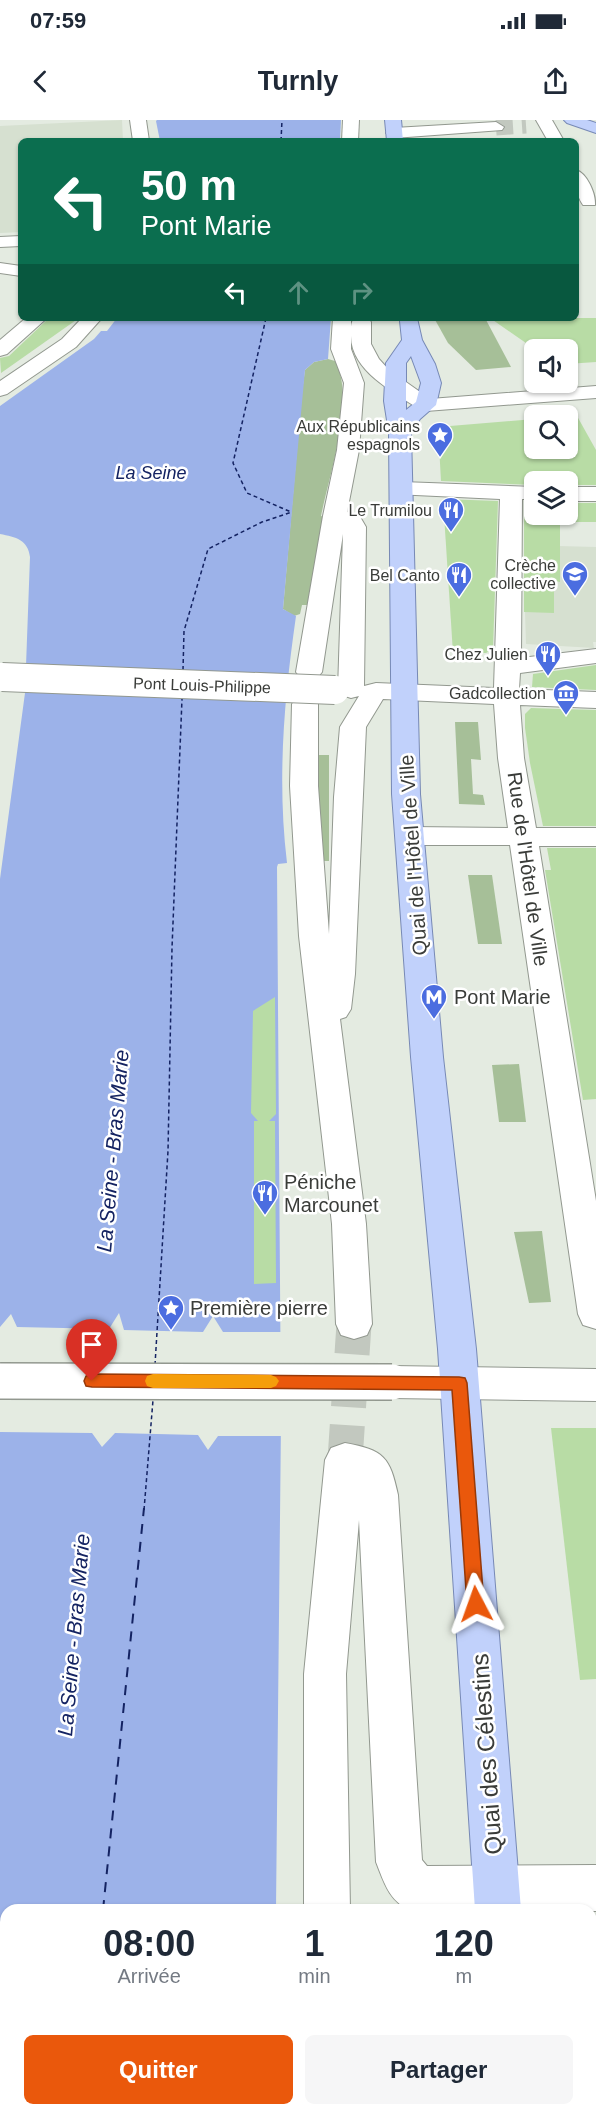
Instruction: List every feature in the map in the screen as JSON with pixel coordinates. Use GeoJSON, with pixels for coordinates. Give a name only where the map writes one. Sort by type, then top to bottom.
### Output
{"type":"FeatureCollection","features":[{"type":"Feature","properties":{"kind":"main road"},"geometry":{"type":"LineString","coordinates":[[400,433],[412,415],[426,405],[431,383],[425,364],[412,340],[410,321]]}},
{"type":"Feature","properties":{"kind":"main road","name":"Quai de l'Hôtel de Ville"},"geometry":{"type":"LineString","coordinates":[[412,340],[396,360],[394,401],[400,433],[402,489],[406,794],[427,1057],[459,1383]]}},
{"type":"Feature","properties":{"kind":"main road","name":"Quai des Célestins"},"geometry":{"type":"LineString","coordinates":[[459,1383],[497,1900]]}},
{"type":"Feature","properties":{"kind":"street"},"geometry":{"type":"LineString","coordinates":[[138,120],[141,138]]}},
{"type":"Feature","properties":{"kind":"street"},"geometry":{"type":"LineString","coordinates":[[350,138],[351,120]]}},
{"type":"Feature","properties":{"kind":"street"},"geometry":{"type":"LineString","coordinates":[[544,120],[554,138]]}},
{"type":"Feature","properties":{"kind":"street"},"geometry":{"type":"LineString","coordinates":[[394,131],[496,127]]}},
{"type":"Feature","properties":{"kind":"street"},"geometry":{"type":"LineString","coordinates":[[579,182],[587,202]]}},
{"type":"Feature","properties":{"kind":"street"},"geometry":{"type":"LineString","coordinates":[[0,242],[18,241]]}},
{"type":"Feature","properties":{"kind":"street"},"geometry":{"type":"LineString","coordinates":[[0,268],[18,271]]}},
{"type":"Feature","properties":{"kind":"street"},"geometry":{"type":"LineString","coordinates":[[0,350],[34,321]]}},
{"type":"Feature","properties":{"kind":"street"},"geometry":{"type":"LineString","coordinates":[[0,390],[69,343],[90,321]]}},
{"type":"Feature","properties":{"kind":"street"},"geometry":{"type":"LineString","coordinates":[[309,672],[318,606],[348,450],[354,383],[341,349],[342,321]]}},
{"type":"Feature","properties":{"kind":"street"},"geometry":{"type":"LineString","coordinates":[[362,321],[361,344],[366,356],[382,375],[426,405],[596,392]]}},
{"type":"Feature","properties":{"kind":"street"},"geometry":{"type":"LineString","coordinates":[[431,383],[463,393],[524,398]]}},
{"type":"Feature","properties":{"kind":"street"},"geometry":{"type":"LineString","coordinates":[[402,489],[523,493]]}},
{"type":"Feature","properties":{"kind":"street","name":"Rue de l'Hôtel de Ville"},"geometry":{"type":"LineString","coordinates":[[523,493],[506,696],[522,836],[596,1314]]}},
{"type":"Feature","properties":{"kind":"street"},"geometry":{"type":"LineString","coordinates":[[578,494],[596,494]]}},
{"type":"Feature","properties":{"kind":"street"},"geometry":{"type":"LineString","coordinates":[[328,1045],[340,976],[353,727],[360,712],[354,691],[355,527],[351,520],[334,516]]}},
{"type":"Feature","properties":{"kind":"street"},"geometry":{"type":"LineString","coordinates":[[508,667],[596,656]]}},
{"type":"Feature","properties":{"kind":"street","name":"Pont Louis-Philippe"},"geometry":{"type":"LineString","coordinates":[[1,677],[596,700]]}},
{"type":"Feature","properties":{"kind":"street"},"geometry":{"type":"LineString","coordinates":[[305,704],[304,786],[312,902],[349,1224],[354,1324]]}},
{"type":"Feature","properties":{"kind":"street"},"geometry":{"type":"LineString","coordinates":[[410,836],[596,837]]}},
{"type":"Feature","properties":{"kind":"street"},"geometry":{"type":"LineString","coordinates":[[0,1381],[596,1385]]}},
{"type":"Feature","properties":{"kind":"street"},"geometry":{"type":"LineString","coordinates":[[327,1904],[325,1674],[345,1460],[365,1463],[370,1467],[378,1495],[399,1862],[413,1899],[497,1900],[596,1888]]}},
{"type":"Feature","properties":{"kind":"shaded area"},"geometry":{"type":"Polygon","coordinates":[[[122,120],[123,138],[18,138],[18,232],[0,233],[0,126],[122,120]]]}},
{"type":"Feature","properties":{"kind":"shaded area","name":"Crèche collective"},"geometry":{"type":"Polygon","coordinates":[[[559,546],[596,547],[596,642],[593,642],[594,648],[526,644],[525,612],[554,581],[559,582],[559,546]]]}},
{"type":"Feature","properties":{"kind":"green space"},"geometry":{"type":"Polygon","coordinates":[[[436,321],[487,321],[511,367],[476,370],[448,343],[436,321]]]}},
{"type":"Feature","properties":{"kind":"green space"},"geometry":{"type":"Polygon","coordinates":[[[328,359],[335,361],[341,376],[342,415],[321,516],[324,517],[309,605],[302,605],[300,614],[294,616],[283,609],[302,392],[305,370],[314,362],[328,359]]]}},
{"type":"Feature","properties":{"kind":"green space"},"geometry":{"type":"Polygon","coordinates":[[[455,722],[478,722],[481,760],[471,759],[473,794],[483,795],[485,805],[459,804],[455,722]]]}},
{"type":"Feature","properties":{"kind":"green space"},"geometry":{"type":"Polygon","coordinates":[[[317,755],[329,755],[329,861],[321,861],[317,755]]]}},
{"type":"Feature","properties":{"kind":"green space"},"geometry":{"type":"Polygon","coordinates":[[[468,875],[492,875],[502,944],[478,944],[468,875]]]}},
{"type":"Feature","properties":{"kind":"green space"},"geometry":{"type":"Polygon","coordinates":[[[519,1064],[526,1122],[499,1122],[492,1065],[519,1064]]]}},
{"type":"Feature","properties":{"kind":"green space"},"geometry":{"type":"Polygon","coordinates":[[[542,1231],[551,1302],[529,1303],[514,1232],[542,1231]]]}},
{"type":"Feature","properties":{"kind":"water"},"geometry":{"type":"Polygon","coordinates":[[[341,120],[340,138],[159,138],[156,121],[341,120]]]}},
{"type":"Feature","properties":{"kind":"water","name":"La Seine"},"geometry":{"type":"Polygon","coordinates":[[[115,321],[331,321],[328,359],[314,362],[305,370],[283,609],[296,616],[283,740],[282,801],[287,863],[278,864],[277,867],[281,1420],[276,1904],[0,1904],[0,879],[25,693],[30,557],[24,543],[11,536],[0,534],[0,406],[94,339],[101,331],[107,331],[115,321]]]}},
{"type":"Feature","properties":{"kind":"pier"},"geometry":{"type":"Polygon","coordinates":[[[119,1313],[124,1330],[203,1332],[213,1316],[223,1332],[283,1332],[283,1436],[218,1436],[208,1450],[198,1435],[115,1433],[102,1447],[92,1433],[0,1432],[0,1327],[11,1314],[17,1327],[109,1329],[119,1313]]]}},
{"type":"Feature","properties":{"kind":"building"},"geometry":{"type":"Polygon","coordinates":[[[579,318],[596,318],[596,362],[578,363],[578,339],[524,339],[524,342],[494,321],[579,321],[579,318]]]}},
{"type":"Feature","properties":{"kind":"building"},"geometry":{"type":"Polygon","coordinates":[[[46,321],[75,321],[1,373],[0,358],[9,356],[46,321]]]}},
{"type":"Feature","properties":{"kind":"building"},"geometry":{"type":"Polygon","coordinates":[[[578,418],[596,450],[596,485],[578,485],[578,471],[524,471],[524,485],[441,481],[438,427],[524,420],[524,459],[578,459],[578,418]]]}},
{"type":"Feature","properties":{"kind":"building"},"geometry":{"type":"Polygon","coordinates":[[[443,499],[498,501],[493,649],[486,653],[453,653],[443,499]]]}},
{"type":"Feature","properties":{"kind":"building"},"geometry":{"type":"Polygon","coordinates":[[[578,503],[596,503],[596,522],[578,522],[578,503]]]}},
{"type":"Feature","properties":{"kind":"building"},"geometry":{"type":"Polygon","coordinates":[[[524,525],[560,525],[560,582],[554,581],[554,613],[524,612],[524,525]]]}},
{"type":"Feature","properties":{"kind":"building"},"geometry":{"type":"Polygon","coordinates":[[[596,665],[596,690],[532,687],[533,674],[596,665]]]}},
{"type":"Feature","properties":{"kind":"building"},"geometry":{"type":"Polygon","coordinates":[[[531,708],[596,710],[596,826],[543,826],[525,728],[525,714],[531,708]]]}},
{"type":"Feature","properties":{"kind":"building"},"geometry":{"type":"Polygon","coordinates":[[[547,848],[596,848],[596,1099],[583,1100],[545,870],[551,870],[547,848]]]}},
{"type":"Feature","properties":{"kind":"building"},"geometry":{"type":"Polygon","coordinates":[[[275,997],[276,1114],[269,1121],[275,1121],[276,1283],[254,1284],[254,1121],[258,1121],[251,1113],[253,1011],[275,997]]]}},
{"type":"Feature","properties":{"kind":"building"},"geometry":{"type":"Polygon","coordinates":[[[551,1428],[596,1428],[596,1679],[580,1680],[551,1428]]]}},
{"type":"Feature","properties":{"kind":"ferry route"},"geometry":{"type":"LineString","coordinates":[[281,138],[282,120]]}},
{"type":"Feature","properties":{"kind":"ferry route"},"geometry":{"type":"LineString","coordinates":[[265,321],[233,463],[247,493],[291,512]]}},
{"type":"Feature","properties":{"kind":"ferry route"},"geometry":{"type":"LineString","coordinates":[[183,670],[184,631],[208,549],[262,522],[292,512]]}},
{"type":"Feature","properties":{"kind":"ferry route"},"geometry":{"type":"LineString","coordinates":[[155,1365],[168,1151],[172,948],[182,699]]}},
{"type":"Feature","properties":{"kind":"ferry route"},"geometry":{"type":"LineString","coordinates":[[144,1510],[153,1400]]}},
{"type":"Feature","properties":{"kind":"ferry route"},"geometry":{"type":"LineString","coordinates":[[104,1904],[144,1508]]}},
{"type":"Feature","properties":{"kind":"tunnel"},"geometry":{"type":"LineString","coordinates":[[496,127],[526,125]]}},
{"type":"Feature","properties":{"kind":"tunnel"},"geometry":{"type":"LineString","coordinates":[[345,1460],[354,1324]]}},
{"type":"Feature","properties":{"kind":"slow traffic"},"geometry":{"type":"LineString","coordinates":[[153,1381],[271,1381]]}},
{"type":"Feature","properties":{"kind":"place","name":"Aux Républicains espagnols"},"geometry":{"type":"Point","coordinates":[440,458]}},
{"type":"Feature","properties":{"kind":"place","name":"Le Trumilou"},"geometry":{"type":"Point","coordinates":[451,533]}},
{"type":"Feature","properties":{"kind":"place","name":"Crèche collective"},"geometry":{"type":"Point","coordinates":[575,597]}},
{"type":"Feature","properties":{"kind":"place","name":"Bel Canto"},"geometry":{"type":"Point","coordinates":[459,598]}},
{"type":"Feature","properties":{"kind":"place","name":"Chez Julien"},"geometry":{"type":"Point","coordinates":[548,677]}},
{"type":"Feature","properties":{"kind":"place","name":"Gadcollection"},"geometry":{"type":"Point","coordinates":[566,716]}},
{"type":"Feature","properties":{"kind":"place","name":"Pont Marie"},"geometry":{"type":"Point","coordinates":[434,1020]}},
{"type":"Feature","properties":{"kind":"place","name":"Péniche Marcounet"},"geometry":{"type":"Point","coordinates":[265,1216]}},
{"type":"Feature","properties":{"kind":"place","name":"Première pierre"},"geometry":{"type":"Point","coordinates":[171,1331]}},
{"type":"Feature","properties":{"kind":"route"},"geometry":{"type":"LineString","coordinates":[[92,1381],[459,1383],[476,1604]]}},
{"type":"Feature","properties":{"kind":"water label","name":"La Seine - Bras Marie"},"geometry":{"type":"Point","coordinates":[113,1151]}},
{"type":"Feature","properties":{"kind":"water label","name":"La Seine - Bras Marie"},"geometry":{"type":"Point","coordinates":[74,1635]}}]}
